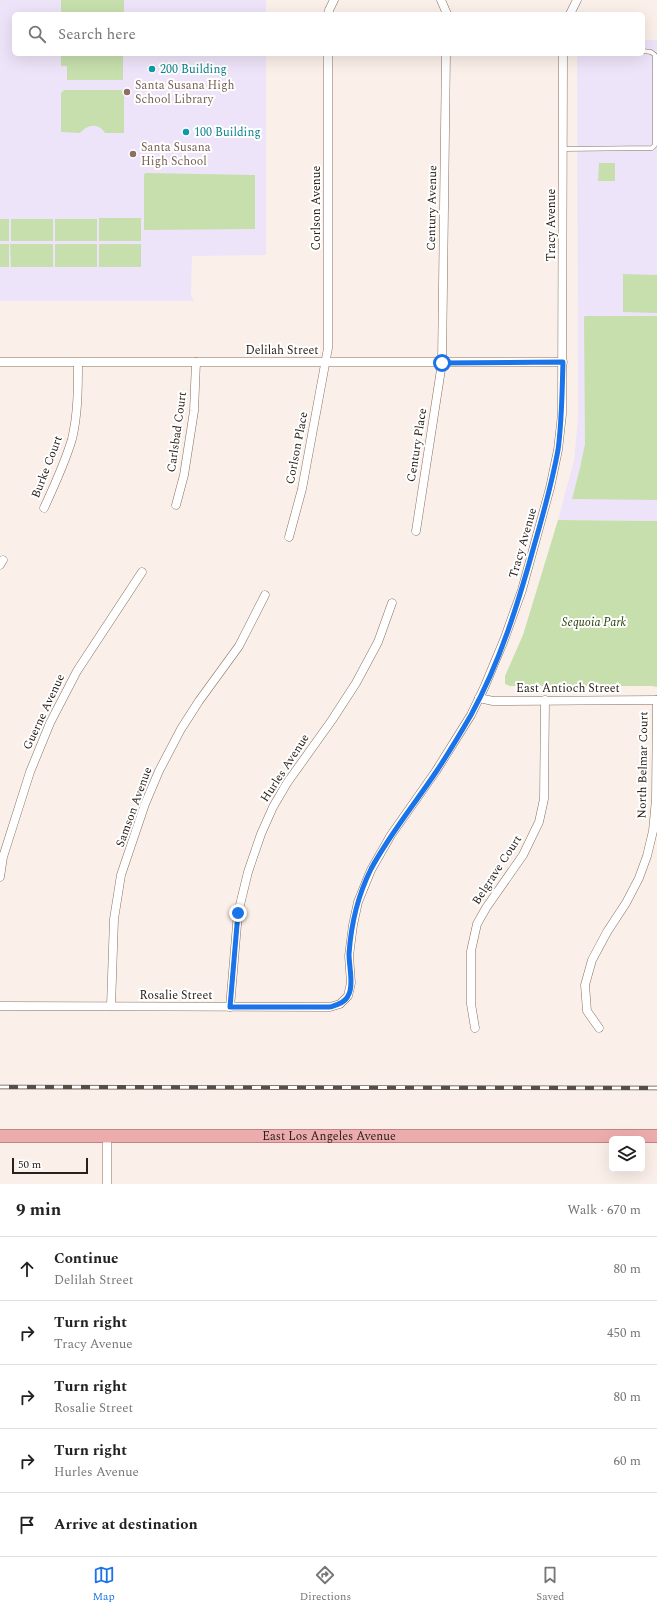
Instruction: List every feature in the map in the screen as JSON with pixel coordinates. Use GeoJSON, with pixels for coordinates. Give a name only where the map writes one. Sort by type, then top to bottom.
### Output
{"type":"FeatureCollection","features":[{"type":"Feature","properties":{"kind":"main road","name":"East Los Angeles Avenue"},"geometry":{"type":"LineString","coordinates":[[0,1136],[657,1136]]}},
{"type":"Feature","properties":{"kind":"street"},"geometry":{"type":"LineString","coordinates":[[329,12],[334,0]]}},
{"type":"Feature","properties":{"kind":"street"},"geometry":{"type":"LineString","coordinates":[[571,12],[577,0]]}},
{"type":"Feature","properties":{"kind":"street"},"geometry":{"type":"LineString","coordinates":[[442,1],[446,12]]}},
{"type":"Feature","properties":{"kind":"street","name":"Corlson Avenue"},"geometry":{"type":"LineString","coordinates":[[325,362],[328,348],[328,56]]}},
{"type":"Feature","properties":{"kind":"street","name":"Century Avenue"},"geometry":{"type":"LineString","coordinates":[[442,363],[446,56]]}},
{"type":"Feature","properties":{"kind":"street","name":"Tracy Avenue"},"geometry":{"type":"LineString","coordinates":[[348,996],[351,983],[349,956],[358,902],[371,870],[391,835],[436,771],[479,698],[502,647],[515,610],[550,488],[558,450],[562,414],[563,56]]}},
{"type":"Feature","properties":{"kind":"street","name":"Delilah Street"},"geometry":{"type":"LineString","coordinates":[[0,362],[563,362]]}},
{"type":"Feature","properties":{"kind":"street","name":"Burke Court"},"geometry":{"type":"LineString","coordinates":[[44,508],[72,440],[77,406],[78,362]]}},
{"type":"Feature","properties":{"kind":"street","name":"Carlsbad Court"},"geometry":{"type":"LineString","coordinates":[[176,506],[184,475],[194,411],[196,362]]}},
{"type":"Feature","properties":{"kind":"street","name":"Corlson Place"},"geometry":{"type":"LineString","coordinates":[[288,537],[302,489],[325,362]]}},
{"type":"Feature","properties":{"kind":"street","name":"Century Place"},"geometry":{"type":"LineString","coordinates":[[416,531],[442,363]]}},
{"type":"Feature","properties":{"kind":"street","name":"Guerne Avenue"},"geometry":{"type":"LineString","coordinates":[[0,877],[3,857],[30,772],[50,723],[77,671],[142,572]]}},
{"type":"Feature","properties":{"kind":"street","name":"Samson Avenue"},"geometry":{"type":"LineString","coordinates":[[111,1006],[114,919],[122,875],[145,804],[159,771],[181,729],[199,701],[239,646],[265,595]]}},
{"type":"Feature","properties":{"kind":"street","name":"Hurles Avenue"},"geometry":{"type":"LineString","coordinates":[[230,1007],[238,913],[248,872],[261,834],[287,783],[332,720],[356,683],[378,642],[392,603]]}},
{"type":"Feature","properties":{"kind":"street","name":"East Antioch Street"},"geometry":{"type":"LineString","coordinates":[[479,698],[493,701],[657,700]]}},
{"type":"Feature","properties":{"kind":"street","name":"Belgrave Court"},"geometry":{"type":"LineString","coordinates":[[475,1028],[471,1004],[471,951],[477,924],[486,908],[523,855],[539,822],[544,798],[544,700]]}},
{"type":"Feature","properties":{"kind":"street","name":"North Belmar Court"},"geometry":{"type":"LineString","coordinates":[[599,1028],[587,1010],[585,984],[592,960],[639,878],[653,831],[656,799],[657,700]]}},
{"type":"Feature","properties":{"kind":"street","name":"Rosalie Street"},"geometry":{"type":"LineString","coordinates":[[0,1006],[330,1007],[340,1004],[348,996]]}},
{"type":"Feature","properties":{"kind":"street"},"geometry":{"type":"LineString","coordinates":[[107,1136],[107,1184]]}},
{"type":"Feature","properties":{"kind":"lane"},"geometry":{"type":"LineString","coordinates":[[563,149],[652,148],[655,145],[656,55],[651,52],[645,51]]}},
{"type":"Feature","properties":{"kind":"shaded area","name":"Santa Susana High School"},"geometry":{"type":"Polygon","coordinates":[[[0,0],[266,0],[266,12],[12,12],[12,56],[266,56],[266,255],[192,256],[191,294],[194,301],[0,301],[0,0]]]}},
{"type":"Feature","properties":{"kind":"shaded area"},"geometry":{"type":"Polygon","coordinates":[[[645,40],[657,40],[657,521],[558,520],[574,460],[578,418],[577,56],[645,56],[645,40]]]}},
{"type":"Feature","properties":{"kind":"green space"},"geometry":{"type":"Polygon","coordinates":[[[61,0],[124,0],[124,12],[61,12],[61,0]]]}},
{"type":"Feature","properties":{"kind":"green space"},"geometry":{"type":"Polygon","coordinates":[[[61,56],[123,56],[123,80],[67,80],[67,66],[61,66],[61,56]]]}},
{"type":"Feature","properties":{"kind":"green space"},"geometry":{"type":"Polygon","coordinates":[[[64,90],[122,90],[124,92],[124,133],[105,133],[96,126],[86,128],[80,133],[61,132],[61,93],[64,90]]]}},
{"type":"Feature","properties":{"kind":"green space"},"geometry":{"type":"Polygon","coordinates":[[[599,163],[615,163],[615,181],[598,181],[599,163]]]}},
{"type":"Feature","properties":{"kind":"green space"},"geometry":{"type":"Polygon","coordinates":[[[145,173],[255,175],[255,229],[144,230],[145,173]]]}},
{"type":"Feature","properties":{"kind":"green space"},"geometry":{"type":"Polygon","coordinates":[[[99,218],[141,218],[141,241],[99,241],[99,218]]]}},
{"type":"Feature","properties":{"kind":"green space"},"geometry":{"type":"Polygon","coordinates":[[[0,219],[9,219],[9,241],[0,241],[0,219]]]}},
{"type":"Feature","properties":{"kind":"green space"},"geometry":{"type":"Polygon","coordinates":[[[11,219],[53,219],[53,241],[11,241],[11,219]]]}},
{"type":"Feature","properties":{"kind":"green space"},"geometry":{"type":"Polygon","coordinates":[[[55,219],[97,219],[97,241],[55,241],[55,219]]]}},
{"type":"Feature","properties":{"kind":"green space"},"geometry":{"type":"Polygon","coordinates":[[[0,244],[9,244],[9,267],[0,267],[0,244]]]}},
{"type":"Feature","properties":{"kind":"green space"},"geometry":{"type":"Polygon","coordinates":[[[10,244],[53,244],[53,267],[11,267],[10,244]]]}},
{"type":"Feature","properties":{"kind":"green space"},"geometry":{"type":"Polygon","coordinates":[[[55,244],[97,244],[97,267],[55,267],[55,244]]]}},
{"type":"Feature","properties":{"kind":"green space"},"geometry":{"type":"Polygon","coordinates":[[[99,244],[141,244],[141,267],[99,267],[99,244]]]}},
{"type":"Feature","properties":{"kind":"green space"},"geometry":{"type":"Polygon","coordinates":[[[623,274],[657,275],[657,313],[623,312],[623,274]]]}},
{"type":"Feature","properties":{"kind":"green space"},"geometry":{"type":"Polygon","coordinates":[[[585,316],[657,316],[657,500],[572,499],[585,444],[585,316]]]}},
{"type":"Feature","properties":{"kind":"green space","name":"Sequoia Park"},"geometry":{"type":"Polygon","coordinates":[[[558,520],[657,521],[657,687],[510,686],[505,684],[505,676],[523,635],[558,520]]]}},
{"type":"Feature","properties":{"kind":"railway"},"geometry":{"type":"LineString","coordinates":[[0,1087],[657,1088]]}},
{"type":"Feature","properties":{"kind":"place","name":"200 Building"},"geometry":{"type":"Point","coordinates":[152,69]}},
{"type":"Feature","properties":{"kind":"place","name":"Santa Susana High School Library"},"geometry":{"type":"Point","coordinates":[127,92]}},
{"type":"Feature","properties":{"kind":"place","name":"100 Building"},"geometry":{"type":"Point","coordinates":[186,132]}},
{"type":"Feature","properties":{"kind":"place","name":"Santa Susana High School"},"geometry":{"type":"Point","coordinates":[133,154]}},
{"type":"Feature","properties":{"kind":"route"},"geometry":{"type":"LineString","coordinates":[[238,913],[230,1007],[330,1007],[340,1004],[348,996],[351,983],[349,956],[353,926],[358,902],[371,870],[391,835],[436,771],[470,715],[484,688],[504,640],[522,590],[550,488],[558,450],[562,414],[563,362],[442,363]]}}]}
